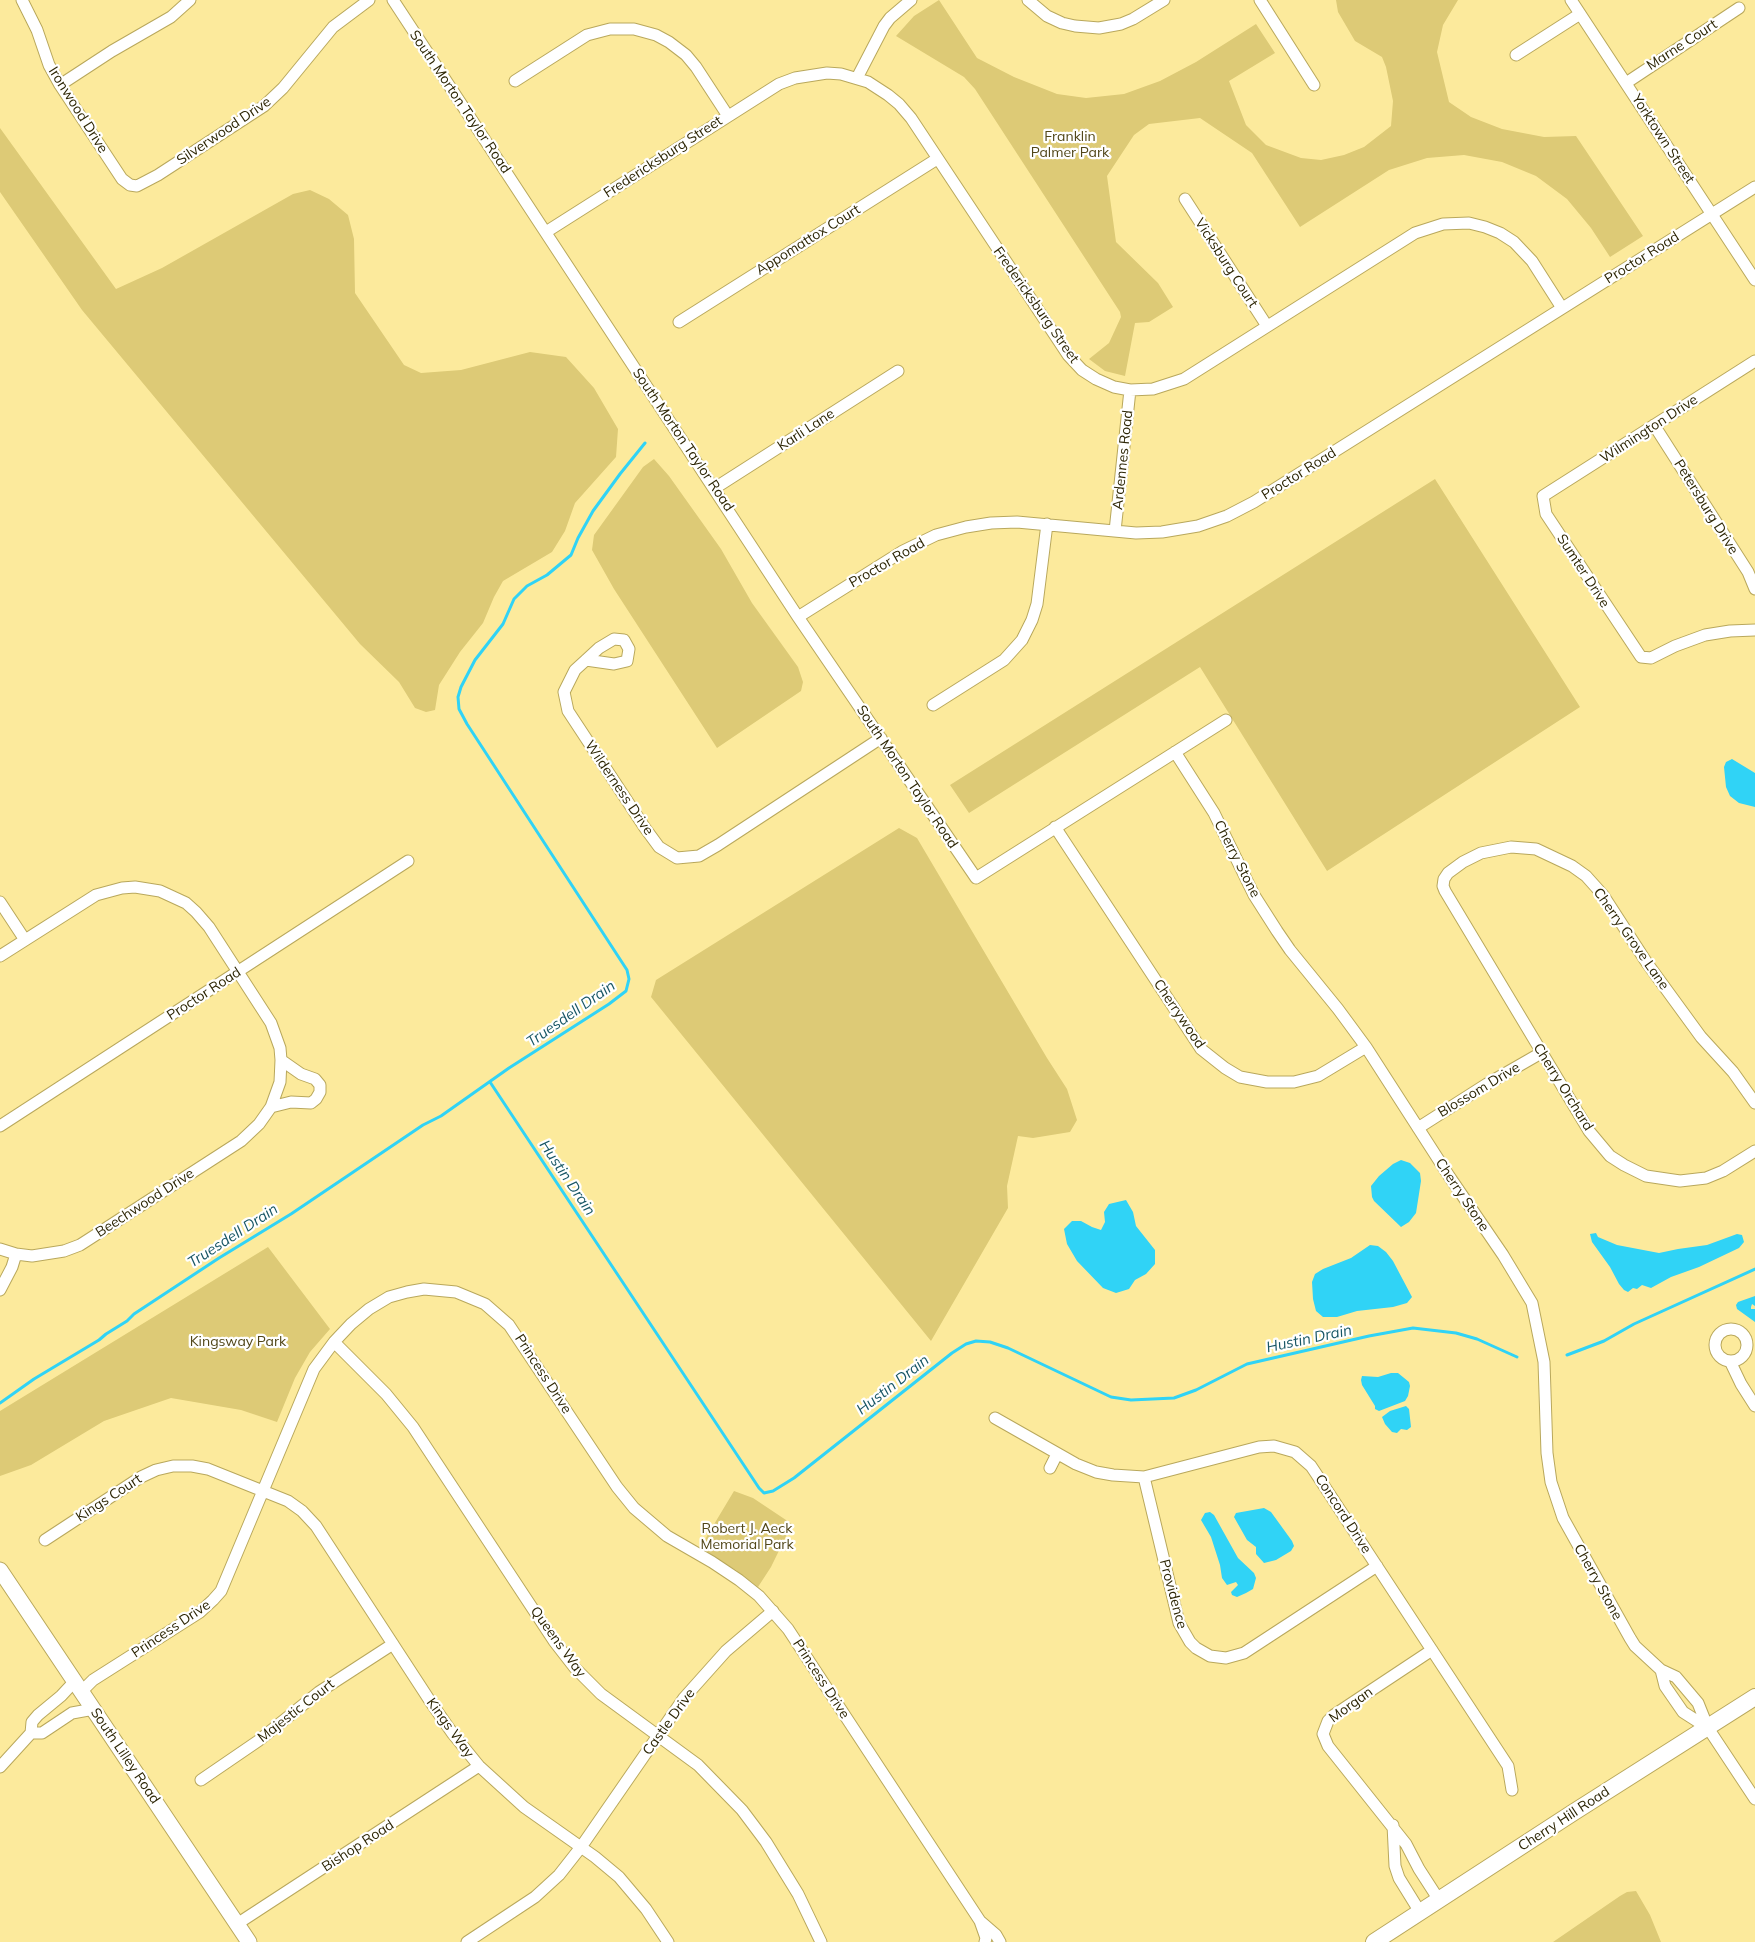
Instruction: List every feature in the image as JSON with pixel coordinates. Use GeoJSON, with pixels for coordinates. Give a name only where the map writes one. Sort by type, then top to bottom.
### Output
{"type":"FeatureCollection","features":[{"type":"Feature","properties":{"kind":"main road","name":"Cherry Hill Road"},"geometry":{"type":"LineString","coordinates":[[1374,1942],[1755,1697]]}},
{"type":"Feature","properties":{"kind":"street","name":"Ironwood Drive"},"geometry":{"type":"LineString","coordinates":[[22,0],[37,30],[49,65],[60,85],[122,179],[134,185]]}},
{"type":"Feature","properties":{"kind":"street"},"geometry":{"type":"LineString","coordinates":[[60,85],[112,51],[171,17],[190,0]]}},
{"type":"Feature","properties":{"kind":"street","name":"Silverwood Drive"},"geometry":{"type":"LineString","coordinates":[[134,185],[141,185],[158,175],[264,106],[283,88],[333,28],[369,0]]}},
{"type":"Feature","properties":{"kind":"street","name":"South Morton Taylor Road"},"geometry":{"type":"LineString","coordinates":[[393,0],[798,617],[976,878],[1055,827]]}},
{"type":"Feature","properties":{"kind":"street"},"geometry":{"type":"LineString","coordinates":[[857,78],[884,26],[911,0]]}},
{"type":"Feature","properties":{"kind":"street"},"geometry":{"type":"LineString","coordinates":[[1028,0],[1047,16],[1062,23],[1098,28],[1121,24],[1133,19],[1164,0]]}},
{"type":"Feature","properties":{"kind":"street"},"geometry":{"type":"LineString","coordinates":[[1260,0],[1314,85]]}},
{"type":"Feature","properties":{"kind":"street","name":"Yorktown Street"},"geometry":{"type":"LineString","coordinates":[[1571,0],[1754,279]]}},
{"type":"Feature","properties":{"kind":"street","name":"Marne Court"},"geometry":{"type":"LineString","coordinates":[[1626,83],[1739,8]]}},
{"type":"Feature","properties":{"kind":"street"},"geometry":{"type":"LineString","coordinates":[[1516,55],[1580,14]]}},
{"type":"Feature","properties":{"kind":"street"},"geometry":{"type":"LineString","coordinates":[[515,81],[587,35],[610,29],[634,29],[662,38],[686,56],[696,67],[728,116]]}},
{"type":"Feature","properties":{"kind":"street","name":"Fredericksburg Street"},"geometry":{"type":"LineString","coordinates":[[546,232],[778,84],[794,78],[827,73],[857,78],[879,88],[899,104],[911,118],[1068,355],[1082,370],[1114,387],[1130,390],[1153,390],[1177,382],[1416,233],[1433,226],[1469,223],[1500,233],[1514,242],[1532,261],[1562,308]]}},
{"type":"Feature","properties":{"kind":"street","name":"Appomattox Court"},"geometry":{"type":"LineString","coordinates":[[679,322],[937,159]]}},
{"type":"Feature","properties":{"kind":"street","name":"Proctor Road"},"geometry":{"type":"LineString","coordinates":[[798,617],[903,551],[936,535],[966,527],[991,523],[1017,522],[1136,533],[1177,530],[1213,521],[1241,509],[1755,187]]}},
{"type":"Feature","properties":{"kind":"street","name":"Vicksburg Court"},"geometry":{"type":"LineString","coordinates":[[1185,199],[1267,326]]}},
{"type":"Feature","properties":{"kind":"street","name":"Wilmington Drive"},"geometry":{"type":"LineString","coordinates":[[1543,496],[1755,361]]}},
{"type":"Feature","properties":{"kind":"street","name":"Karli Lane"},"geometry":{"type":"LineString","coordinates":[[715,488],[898,371]]}},
{"type":"Feature","properties":{"kind":"street","name":"Ardennes Road"},"geometry":{"type":"LineString","coordinates":[[1115,531],[1130,390]]}},
{"type":"Feature","properties":{"kind":"street","name":"Petersburg Drive"},"geometry":{"type":"LineString","coordinates":[[1654,425],[1748,572],[1755,590]]}},
{"type":"Feature","properties":{"kind":"street","name":"Sumter Drive"},"geometry":{"type":"LineString","coordinates":[[1543,496],[1546,514],[1639,656],[1645,659],[1705,635],[1730,630],[1755,630]]}},
{"type":"Feature","properties":{"kind":"street"},"geometry":{"type":"LineString","coordinates":[[933,705],[1004,660],[1022,640],[1032,620],[1037,604],[1047,524]]}},
{"type":"Feature","properties":{"kind":"street","name":"Wilderness Drive"},"geometry":{"type":"LineString","coordinates":[[586,660],[575,670],[564,692],[568,711],[659,847],[677,858],[699,856],[718,845],[880,738]]}},
{"type":"Feature","properties":{"kind":"street"},"geometry":{"type":"LineString","coordinates":[[1055,827],[1226,720]]}},
{"type":"Feature","properties":{"kind":"street","name":"Cherry Stone"},"geometry":{"type":"LineString","coordinates":[[1175,752],[1214,813],[1254,895],[1277,931],[1366,1047],[1503,1255],[1532,1303],[1544,1362],[1548,1465],[1558,1506],[1571,1534],[1635,1646],[1661,1670],[1676,1677],[1698,1702],[1708,1728]]}},
{"type":"Feature","properties":{"kind":"street","name":"Cherrywood"},"geometry":{"type":"LineString","coordinates":[[1055,827],[1193,1038],[1201,1049],[1219,1064],[1240,1076],[1280,1084],[1318,1076],[1366,1047]]}},
{"type":"Feature","properties":{"kind":"street","name":"Cherry Grove Lane"},"geometry":{"type":"LineString","coordinates":[[1444,879],[1448,873],[1472,857],[1502,848],[1536,849],[1572,866],[1586,876],[1603,896],[1647,963],[1695,1030],[1733,1072],[1755,1103]]}},
{"type":"Feature","properties":{"kind":"street","name":"Proctor Road"},"geometry":{"type":"LineString","coordinates":[[0,1126],[408,861]]}},
{"type":"Feature","properties":{"kind":"street","name":"Cherry Orchard"},"geometry":{"type":"LineString","coordinates":[[1444,879],[1443,886],[1445,891],[1541,1053],[1600,1145],[1610,1156],[1646,1176],[1665,1180],[1692,1180],[1706,1178],[1724,1170],[1755,1151]]}},
{"type":"Feature","properties":{"kind":"street","name":"Beechwood Drive"},"geometry":{"type":"LineString","coordinates":[[0,956],[96,895],[122,888],[148,888],[175,896],[196,912],[209,927],[272,1023],[280,1048],[281,1060],[280,1082],[271,1107],[259,1124],[241,1140],[80,1245],[64,1252],[32,1256],[0,1249]]}},
{"type":"Feature","properties":{"kind":"street"},"geometry":{"type":"LineString","coordinates":[[0,902],[25,940]]}},
{"type":"Feature","properties":{"kind":"street","name":"Blossom Drive"},"geometry":{"type":"LineString","coordinates":[[1418,1128],[1541,1053]]}},
{"type":"Feature","properties":{"kind":"street"},"geometry":{"type":"LineString","coordinates":[[271,1107],[291,1102],[311,1102],[316,1099],[320,1092],[320,1085],[315,1079],[301,1074],[281,1060]]}},
{"type":"Feature","properties":{"kind":"street"},"geometry":{"type":"LineString","coordinates":[[0,1290],[10,1273],[16,1254]]}},
{"type":"Feature","properties":{"kind":"street","name":"Princess Drive"},"geometry":{"type":"LineString","coordinates":[[0,1767],[30,1733],[32,1722],[38,1715],[61,1696],[93,1680],[200,1612],[213,1600],[226,1580],[314,1368],[334,1342],[369,1309],[389,1297],[424,1289],[445,1290],[466,1295],[485,1304],[502,1317],[516,1333],[617,1487],[634,1508],[667,1536],[739,1580],[759,1596],[788,1629],[980,1921],[986,1938],[985,1942]]}},
{"type":"Feature","properties":{"kind":"street","name":"Queens Way"},"geometry":{"type":"LineString","coordinates":[[334,1342],[386,1394],[413,1427],[554,1641],[575,1668],[601,1694],[698,1765],[729,1795],[750,1820],[798,1894],[821,1942]]}},
{"type":"Feature","properties":{"kind":"street"},"geometry":{"type":"LineString","coordinates":[[1730,1361],[1741,1384],[1755,1406]]}},
{"type":"Feature","properties":{"kind":"street","name":"Concord Drive"},"geometry":{"type":"LineString","coordinates":[[995,1418],[1057,1454],[1096,1472],[1144,1477],[1259,1447],[1274,1446],[1295,1452],[1311,1466],[1508,1766],[1512,1790]]}},
{"type":"Feature","properties":{"kind":"street"},"geometry":{"type":"LineString","coordinates":[[1050,1468],[1057,1454]]}},
{"type":"Feature","properties":{"kind":"street","name":"Kings Court"},"geometry":{"type":"LineString","coordinates":[[45,1540],[141,1477],[156,1470],[173,1466],[192,1466],[208,1469],[263,1490]]}},
{"type":"Feature","properties":{"kind":"street","name":"Providence"},"geometry":{"type":"LineString","coordinates":[[1144,1477],[1179,1623],[1190,1642],[1210,1656],[1226,1658],[1244,1653],[1377,1566]]}},
{"type":"Feature","properties":{"kind":"street","name":"Kings Way"},"geometry":{"type":"LineString","coordinates":[[263,1490],[288,1501],[312,1521],[453,1734],[478,1766],[524,1807],[607,1867],[630,1889],[668,1942]]}},
{"type":"Feature","properties":{"kind":"street","name":"South Lilley Road"},"geometry":{"type":"LineString","coordinates":[[0,1570],[249,1942]]}},
{"type":"Feature","properties":{"kind":"street","name":"Castle Drive"},"geometry":{"type":"LineString","coordinates":[[467,1942],[544,1890],[559,1875],[581,1847],[684,1698],[710,1668],[743,1635],[773,1611]]}},
{"type":"Feature","properties":{"kind":"street","name":"Majestic Court"},"geometry":{"type":"LineString","coordinates":[[201,1780],[258,1741],[319,1692],[393,1644]]}},
{"type":"Feature","properties":{"kind":"street","name":"Morgan"},"geometry":{"type":"LineString","coordinates":[[1393,1825],[1328,1746],[1323,1734],[1324,1727],[1334,1715],[1432,1650]]}},
{"type":"Feature","properties":{"kind":"street","name":"Cherry Stone"},"geometry":{"type":"LineString","coordinates":[[1661,1670],[1665,1686],[1684,1712],[1708,1728]]}},
{"type":"Feature","properties":{"kind":"street"},"geometry":{"type":"LineString","coordinates":[[30,1733],[42,1733],[72,1713],[94,1710]]}},
{"type":"Feature","properties":{"kind":"street"},"geometry":{"type":"LineString","coordinates":[[1708,1728],[1755,1799]]}},
{"type":"Feature","properties":{"kind":"street","name":"Bishop Road"},"geometry":{"type":"LineString","coordinates":[[237,1924],[478,1766]]}},
{"type":"Feature","properties":{"kind":"street"},"geometry":{"type":"LineString","coordinates":[[1393,1825],[1439,1900]]}},
{"type":"Feature","properties":{"kind":"street"},"geometry":{"type":"LineString","coordinates":[[1393,1825],[1395,1866],[1399,1878],[1420,1912]]}},
{"type":"Feature","properties":{"kind":"street","name":"Princess Drive"},"geometry":{"type":"LineString","coordinates":[[980,1921],[996,1935],[1000,1942]]}},
{"type":"Feature","properties":{"kind":"green space","name":"Franklin Palmer Park"},"geometry":{"type":"Polygon","coordinates":[[[939,0],[977,58],[1014,77],[1057,94],[1086,98],[1124,94],[1160,81],[1196,62],[1256,24],[1275,53],[1229,81],[1246,125],[1266,145],[1301,158],[1321,160],[1344,155],[1364,147],[1391,126],[1393,101],[1382,57],[1355,41],[1338,12],[1336,0],[1458,0],[1443,25],[1437,52],[1449,102],[1471,117],[1502,129],[1544,137],[1576,136],[1643,236],[1610,257],[1591,228],[1567,199],[1536,176],[1502,162],[1464,155],[1427,158],[1389,170],[1300,227],[1252,153],[1200,118],[1149,124],[1134,135],[1107,176],[1116,242],[1158,283],[1173,307],[1149,322],[1135,323],[1125,376],[1105,371],[1089,359],[1109,343],[1121,317],[1120,312],[975,89],[964,77],[896,36],[914,16],[939,0]]]}},
{"type":"Feature","properties":{"kind":"green space"},"geometry":{"type":"Polygon","coordinates":[[[0,128],[116,289],[162,268],[293,194],[310,190],[329,199],[348,215],[354,239],[355,293],[404,365],[421,373],[461,370],[530,352],[566,357],[594,388],[618,429],[616,457],[575,503],[565,531],[552,552],[503,581],[483,623],[460,652],[439,685],[435,710],[426,712],[415,708],[399,682],[360,644],[82,310],[0,192],[0,128]]]}},
{"type":"Feature","properties":{"kind":"green space"},"geometry":{"type":"Polygon","coordinates":[[[654,459],[669,476],[721,549],[752,603],[798,667],[803,682],[801,691],[717,748],[614,589],[592,550],[594,535],[643,467],[654,459]]]}},
{"type":"Feature","properties":{"kind":"green space"},"geometry":{"type":"Polygon","coordinates":[[[1435,479],[1580,707],[1327,871],[1200,667],[969,813],[950,785],[1435,479]]]}},
{"type":"Feature","properties":{"kind":"green space"},"geometry":{"type":"Polygon","coordinates":[[[899,828],[917,838],[1067,1089],[1077,1120],[1070,1132],[1033,1138],[1018,1136],[1007,1186],[1008,1208],[931,1341],[651,997],[656,980],[899,828]]]}},
{"type":"Feature","properties":{"kind":"green space","name":"Kingsway Park"},"geometry":{"type":"Polygon","coordinates":[[[268,1247],[330,1329],[310,1352],[295,1378],[277,1422],[241,1410],[171,1398],[104,1421],[31,1465],[0,1476],[0,1411],[268,1247]]]}},
{"type":"Feature","properties":{"kind":"green space","name":"Robert J. Aeck Memorial Park"},"geometry":{"type":"Polygon","coordinates":[[[734,1491],[753,1498],[792,1524],[771,1567],[758,1587],[736,1570],[700,1550],[734,1491]]]}},
{"type":"Feature","properties":{"kind":"green space"},"geometry":{"type":"Polygon","coordinates":[[[1636,1891],[1650,1915],[1661,1942],[1553,1942],[1620,1896],[1627,1892],[1636,1891]]]}},
{"type":"Feature","properties":{"kind":"water"},"geometry":{"type":"Polygon","coordinates":[[[1732,759],[1755,773],[1755,807],[1739,803],[1730,796],[1726,787],[1724,767],[1726,762],[1732,759]]]}},
{"type":"Feature","properties":{"kind":"water"},"geometry":{"type":"Polygon","coordinates":[[[1401,1160],[1410,1163],[1420,1173],[1421,1181],[1416,1213],[1409,1222],[1401,1227],[1374,1201],[1371,1186],[1379,1176],[1401,1160]]]}},
{"type":"Feature","properties":{"kind":"water"},"geometry":{"type":"Polygon","coordinates":[[[1126,1200],[1133,1212],[1136,1226],[1155,1250],[1155,1264],[1146,1274],[1135,1280],[1129,1289],[1116,1293],[1103,1288],[1077,1261],[1067,1244],[1064,1229],[1072,1221],[1081,1221],[1101,1230],[1105,1222],[1104,1212],[1109,1204],[1126,1200]]]}},
{"type":"Feature","properties":{"kind":"water"},"geometry":{"type":"Polygon","coordinates":[[[1596,1233],[1598,1237],[1617,1245],[1659,1253],[1707,1245],[1737,1234],[1742,1235],[1744,1242],[1739,1248],[1699,1267],[1671,1277],[1651,1288],[1642,1285],[1628,1292],[1619,1284],[1610,1267],[1592,1242],[1590,1234],[1596,1233]]]}},
{"type":"Feature","properties":{"kind":"water"},"geometry":{"type":"Polygon","coordinates":[[[1370,1245],[1378,1246],[1386,1252],[1393,1261],[1412,1297],[1407,1303],[1393,1307],[1357,1311],[1337,1317],[1323,1317],[1316,1311],[1313,1299],[1312,1282],[1315,1274],[1351,1258],[1370,1245]]]}},
{"type":"Feature","properties":{"kind":"water"},"geometry":{"type":"Polygon","coordinates":[[[1755,1296],[1755,1306],[1752,1304],[1751,1309],[1755,1309],[1755,1322],[1737,1309],[1736,1305],[1738,1302],[1755,1296]]]}},
{"type":"Feature","properties":{"kind":"water"},"geometry":{"type":"Polygon","coordinates":[[[1398,1373],[1409,1382],[1408,1396],[1405,1401],[1379,1411],[1375,1409],[1362,1385],[1362,1376],[1378,1377],[1398,1373]]]}},
{"type":"Feature","properties":{"kind":"water"},"geometry":{"type":"Polygon","coordinates":[[[1406,1406],[1409,1409],[1411,1427],[1407,1430],[1401,1429],[1397,1433],[1392,1432],[1382,1417],[1390,1411],[1406,1406]]]}},
{"type":"Feature","properties":{"kind":"water"},"geometry":{"type":"Polygon","coordinates":[[[1264,1508],[1271,1512],[1294,1546],[1291,1551],[1276,1560],[1264,1563],[1256,1554],[1256,1547],[1247,1540],[1234,1517],[1236,1513],[1264,1508]]]}},
{"type":"Feature","properties":{"kind":"water"},"geometry":{"type":"Polygon","coordinates":[[[1210,1512],[1214,1515],[1238,1558],[1254,1573],[1256,1578],[1253,1589],[1237,1597],[1232,1595],[1231,1592],[1238,1585],[1236,1582],[1227,1585],[1222,1578],[1211,1537],[1201,1520],[1205,1513],[1210,1512]]]}},
{"type":"Feature","properties":{"kind":"waterway","name":"Truesdell Drain"},"geometry":{"type":"LineString","coordinates":[[0,1403],[34,1379],[99,1340],[134,1314],[219,1258],[291,1214],[423,1125],[441,1116],[509,1068],[609,1004],[626,991],[629,979],[627,970],[467,724],[459,709],[458,697],[475,660],[503,624],[514,599],[527,586],[547,575],[571,555],[593,511],[645,443]]}},
{"type":"Feature","properties":{"kind":"waterway","name":"Hustin Drain"},"geometry":{"type":"LineString","coordinates":[[490,1082],[764,1493],[773,1491],[794,1478],[952,1353],[966,1344],[976,1341],[990,1342],[1008,1348],[1111,1397],[1131,1400],[1174,1398],[1196,1390],[1247,1364],[1369,1336],[1413,1328],[1456,1333],[1477,1339],[1517,1357]]}},
{"type":"Feature","properties":{"kind":"waterway","name":"Hustin Drain"},"geometry":{"type":"LineString","coordinates":[[1567,1355],[1604,1341],[1634,1324],[1755,1269]]}}]}
